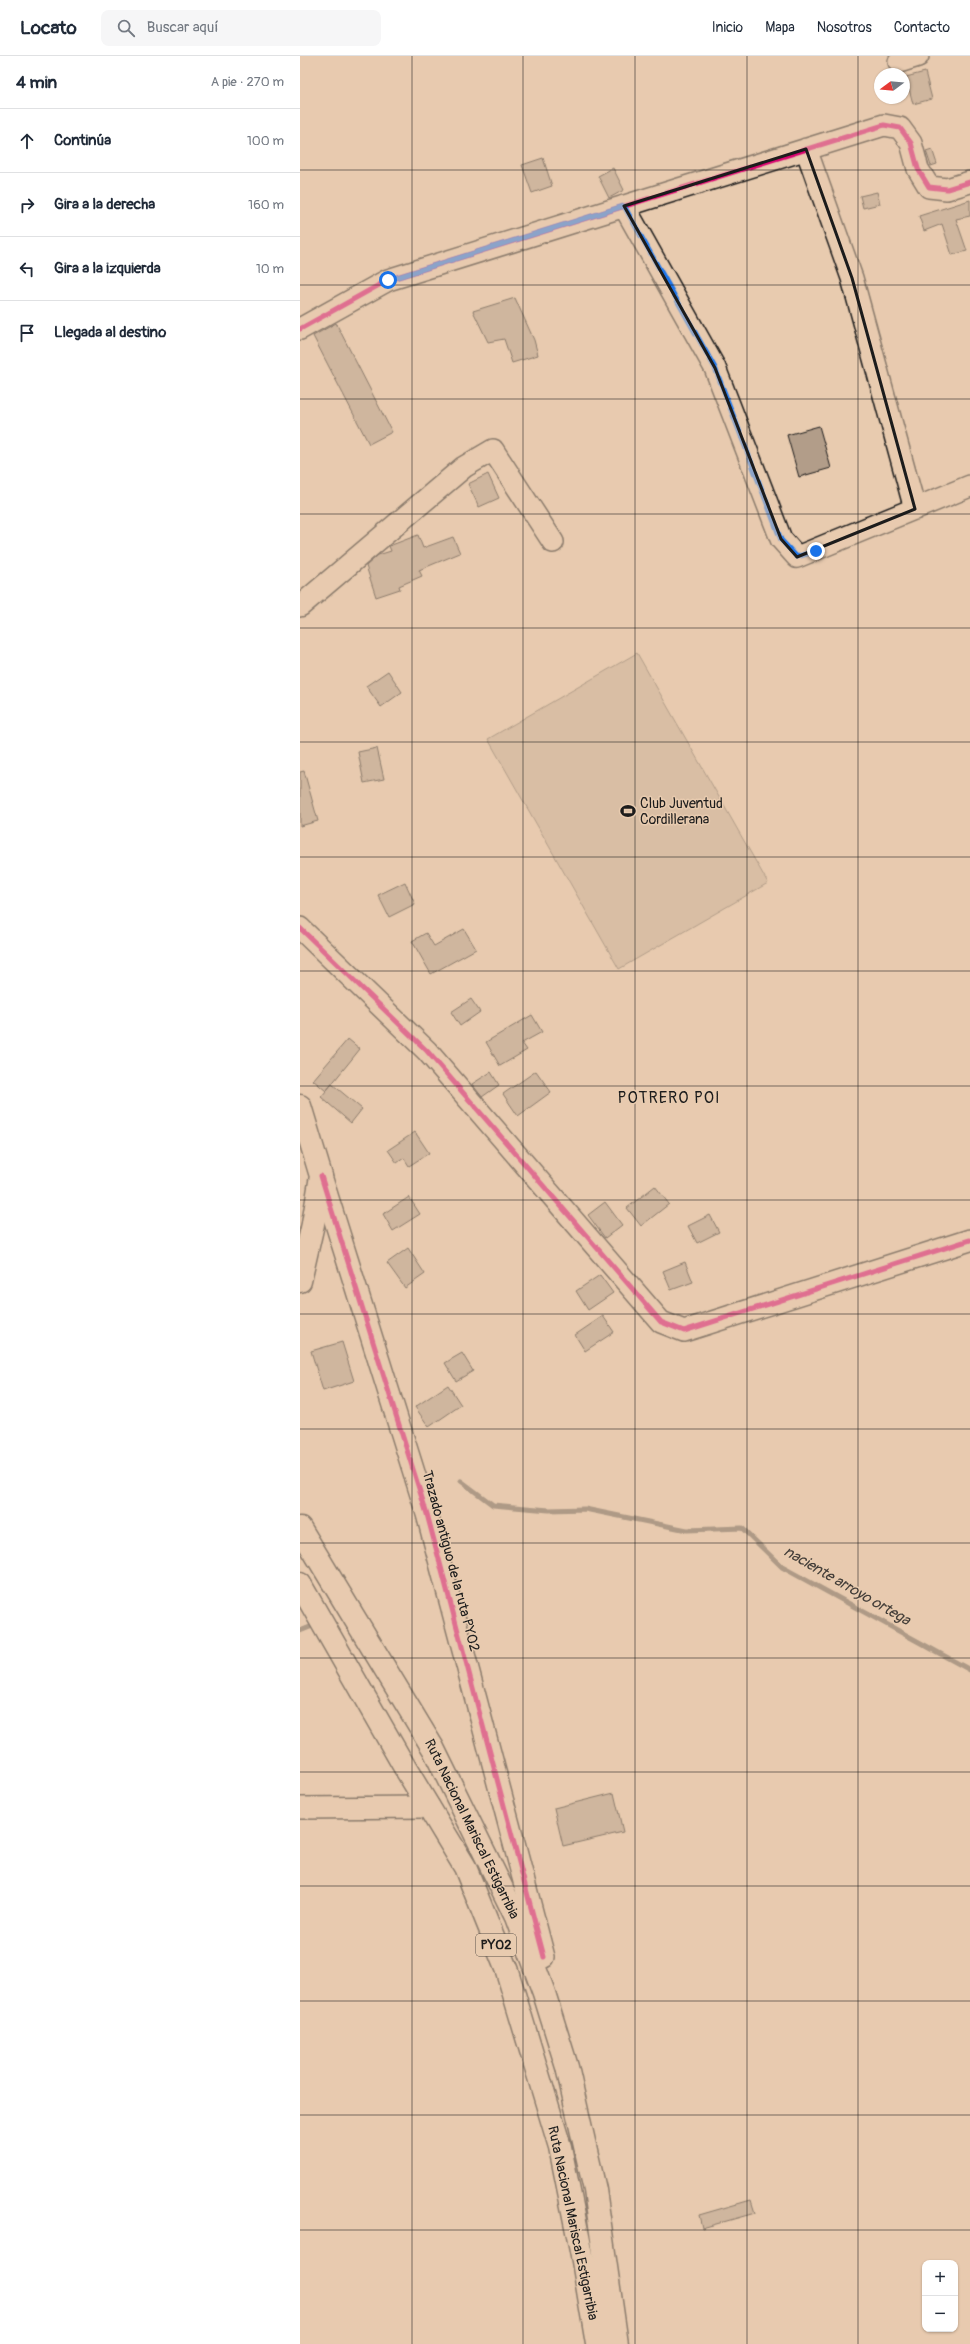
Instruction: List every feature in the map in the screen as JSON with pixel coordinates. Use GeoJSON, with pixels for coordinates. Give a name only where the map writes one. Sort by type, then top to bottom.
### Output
{"type":"FeatureCollection","features":[{"type":"Feature","properties":{"kind":"main road"},"geometry":{"type":"LineString","coordinates":[[300,1106],[321,1176],[313,1224],[300,1281]]}},
{"type":"Feature","properties":{"kind":"main road"},"geometry":{"type":"LineString","coordinates":[[300,1242],[313,1224]]}},
{"type":"Feature","properties":{"kind":"main road","name":"Ruta Nacional Mariscal Estigarribia"},"geometry":{"type":"LineString","coordinates":[[300,1528],[434,1748],[516,1917],[544,1993],[567,2067],[595,2190],[617,2344]]}},
{"type":"Feature","properties":{"kind":"main road","name":"Ruta Nacional Mariscal Estigarribia"},"geometry":{"type":"LineString","coordinates":[[300,1584],[465,1867],[507,1971],[560,2148],[583,2260],[597,2344]]}},
{"type":"Feature","properties":{"kind":"street"},"geometry":{"type":"LineString","coordinates":[[300,329],[388,280],[884,125],[900,128],[911,143],[918,169],[929,187],[947,189],[970,182]]}},
{"type":"Feature","properties":{"kind":"street"},"geometry":{"type":"LineString","coordinates":[[806,149],[852,278],[915,509]]}},
{"type":"Feature","properties":{"kind":"street"},"geometry":{"type":"LineString","coordinates":[[624,206],[715,368],[781,540],[797,557],[970,486]]}},
{"type":"Feature","properties":{"kind":"street"},"geometry":{"type":"LineString","coordinates":[[300,606],[464,467],[493,450],[553,542]]}},
{"type":"Feature","properties":{"kind":"street"},"geometry":{"type":"LineString","coordinates":[[300,928],[427,1051],[661,1322],[684,1331],[970,1240]]}},
{"type":"Feature","properties":{"kind":"street","name":"Trazado antiguo de la ruta PY02"},"geometry":{"type":"LineString","coordinates":[[321,1176],[428,1514],[544,1957]]}},
{"type":"Feature","properties":{"kind":"street"},"geometry":{"type":"LineString","coordinates":[[300,1808],[429,1807]]}},
{"type":"Feature","properties":{"kind":"highlighted area"},"geometry":{"type":"Polygon","coordinates":[[[806,149],[852,278],[915,509],[797,557],[781,539],[715,368],[624,206],[806,149]]]}},
{"type":"Feature","properties":{"kind":"shaded area","name":"Club Juventud Cordillerana"},"geometry":{"type":"Polygon","coordinates":[[[637,653],[768,883],[619,969],[488,739],[637,653]]]}},
{"type":"Feature","properties":{"kind":"building"},"geometry":{"type":"Polygon","coordinates":[[[925,72],[932,99],[913,104],[910,92],[910,76],[925,72]]]}},
{"type":"Feature","properties":{"kind":"building"},"geometry":{"type":"Polygon","coordinates":[[[932,149],[937,164],[931,166],[926,151],[932,149]]]}},
{"type":"Feature","properties":{"kind":"building"},"geometry":{"type":"Polygon","coordinates":[[[543,158],[552,186],[532,193],[522,165],[543,158]]]}},
{"type":"Feature","properties":{"kind":"building"},"geometry":{"type":"Polygon","coordinates":[[[613,168],[624,190],[609,198],[598,176],[613,168]]]}},
{"type":"Feature","properties":{"kind":"building"},"geometry":{"type":"Polygon","coordinates":[[[877,192],[880,204],[863,208],[860,196],[877,192]]]}},
{"type":"Feature","properties":{"kind":"building"},"geometry":{"type":"Polygon","coordinates":[[[970,200],[970,216],[956,219],[967,251],[952,255],[942,224],[924,231],[919,216],[970,200]]]}},
{"type":"Feature","properties":{"kind":"building"},"geometry":{"type":"Polygon","coordinates":[[[515,298],[534,340],[538,355],[512,363],[504,339],[488,342],[473,311],[515,298]]]}},
{"type":"Feature","properties":{"kind":"building"},"geometry":{"type":"Polygon","coordinates":[[[336,323],[392,432],[369,444],[313,336],[336,323]]]}},
{"type":"Feature","properties":{"kind":"building"},"geometry":{"type":"Polygon","coordinates":[[[819,426],[831,468],[799,477],[787,435],[819,426]]]}},
{"type":"Feature","properties":{"kind":"building"},"geometry":{"type":"Polygon","coordinates":[[[488,474],[499,498],[479,507],[468,484],[488,474]]]}},
{"type":"Feature","properties":{"kind":"building"},"geometry":{"type":"Polygon","coordinates":[[[418,535],[423,548],[453,537],[460,553],[419,570],[422,576],[399,586],[400,589],[376,597],[366,566],[378,555],[391,551],[389,546],[418,535]]]}},
{"type":"Feature","properties":{"kind":"building"},"geometry":{"type":"Polygon","coordinates":[[[388,671],[402,692],[381,707],[366,686],[388,671]]]}},
{"type":"Feature","properties":{"kind":"building"},"geometry":{"type":"Polygon","coordinates":[[[377,748],[384,779],[364,783],[358,752],[377,748]]]}},
{"type":"Feature","properties":{"kind":"building"},"geometry":{"type":"Polygon","coordinates":[[[304,771],[318,821],[300,826],[300,772],[304,771]]]}},
{"type":"Feature","properties":{"kind":"building"},"geometry":{"type":"Polygon","coordinates":[[[405,882],[415,904],[389,917],[378,895],[405,882]]]}},
{"type":"Feature","properties":{"kind":"building"},"geometry":{"type":"Polygon","coordinates":[[[464,929],[476,949],[431,974],[412,941],[426,933],[434,946],[464,929]]]}},
{"type":"Feature","properties":{"kind":"building"},"geometry":{"type":"Polygon","coordinates":[[[471,999],[480,1012],[460,1026],[451,1012],[471,999]]]}},
{"type":"Feature","properties":{"kind":"building"},"geometry":{"type":"Polygon","coordinates":[[[532,1015],[542,1032],[522,1043],[527,1050],[500,1066],[486,1042],[532,1015]]]}},
{"type":"Feature","properties":{"kind":"building"},"geometry":{"type":"Polygon","coordinates":[[[348,1039],[360,1049],[326,1091],[313,1080],[348,1039]]]}},
{"type":"Feature","properties":{"kind":"building"},"geometry":{"type":"Polygon","coordinates":[[[536,1071],[551,1092],[518,1116],[503,1094],[536,1071]]]}},
{"type":"Feature","properties":{"kind":"building"},"geometry":{"type":"Polygon","coordinates":[[[491,1072],[499,1085],[482,1097],[472,1084],[491,1072]]]}},
{"type":"Feature","properties":{"kind":"building"},"geometry":{"type":"Polygon","coordinates":[[[332,1084],[362,1109],[351,1123],[321,1097],[332,1084]]]}},
{"type":"Feature","properties":{"kind":"building"},"geometry":{"type":"Polygon","coordinates":[[[415,1132],[429,1153],[409,1166],[404,1158],[397,1163],[388,1150],[415,1132]]]}},
{"type":"Feature","properties":{"kind":"building"},"geometry":{"type":"Polygon","coordinates":[[[655,1186],[669,1204],[641,1226],[627,1208],[655,1186]]]}},
{"type":"Feature","properties":{"kind":"building"},"geometry":{"type":"Polygon","coordinates":[[[409,1197],[420,1214],[393,1231],[383,1214],[409,1197]]]}},
{"type":"Feature","properties":{"kind":"building"},"geometry":{"type":"Polygon","coordinates":[[[605,1202],[622,1225],[605,1238],[588,1215],[605,1202]]]}},
{"type":"Feature","properties":{"kind":"building"},"geometry":{"type":"Polygon","coordinates":[[[710,1215],[719,1232],[697,1243],[688,1226],[710,1215]]]}},
{"type":"Feature","properties":{"kind":"building"},"geometry":{"type":"Polygon","coordinates":[[[408,1248],[425,1274],[405,1288],[387,1263],[408,1248]]]}},
{"type":"Feature","properties":{"kind":"building"},"geometry":{"type":"Polygon","coordinates":[[[685,1262],[693,1282],[671,1290],[663,1271],[685,1262]]]}},
{"type":"Feature","properties":{"kind":"building"},"geometry":{"type":"Polygon","coordinates":[[[600,1275],[613,1293],[588,1310],[576,1291],[600,1275]]]}},
{"type":"Feature","properties":{"kind":"building"},"geometry":{"type":"Polygon","coordinates":[[[603,1316],[614,1332],[585,1351],[575,1335],[603,1316]]]}},
{"type":"Feature","properties":{"kind":"building"},"geometry":{"type":"Polygon","coordinates":[[[342,1342],[354,1381],[323,1391],[311,1351],[342,1342]]]}},
{"type":"Feature","properties":{"kind":"building"},"geometry":{"type":"Polygon","coordinates":[[[462,1353],[473,1371],[456,1381],[445,1363],[462,1353]]]}},
{"type":"Feature","properties":{"kind":"building"},"geometry":{"type":"Polygon","coordinates":[[[448,1385],[461,1405],[429,1427],[415,1407],[448,1385]]]}},
{"type":"Feature","properties":{"kind":"building"},"geometry":{"type":"Polygon","coordinates":[[[614,1793],[623,1832],[563,1846],[554,1808],[614,1793]]]}},
{"type":"Feature","properties":{"kind":"building"},"geometry":{"type":"Polygon","coordinates":[[[751,2200],[755,2213],[702,2228],[699,2215],[751,2200]]]}},
{"type":"Feature","properties":{"kind":"waterway","name":"naciente arroyo ortega"},"geometry":{"type":"LineString","coordinates":[[461,1481],[493,1505],[549,1510],[585,1509],[687,1530],[742,1528],[782,1567],[970,1670]]}},
{"type":"Feature","properties":{"kind":"waterway","name":"naciente arroyo ortega"},"geometry":{"type":"LineString","coordinates":[[300,1631],[310,1627]]}},
{"type":"Feature","properties":{"kind":"cycle path"},"geometry":{"type":"LineString","coordinates":[[300,329],[388,280],[884,125],[900,128],[911,143],[918,169],[929,187],[947,189],[970,182]]}},
{"type":"Feature","properties":{"kind":"cycle path"},"geometry":{"type":"LineString","coordinates":[[300,928],[427,1051],[661,1322],[684,1331],[970,1240]]}},
{"type":"Feature","properties":{"kind":"cycle path"},"geometry":{"type":"LineString","coordinates":[[321,1176],[427,1514],[544,1957]]}},
{"type":"Feature","properties":{"kind":"place","name":"Club Juventud Cordillerana"},"geometry":{"type":"Point","coordinates":[628,811]}},
{"type":"Feature","properties":{"kind":"district","name":"POTRERO POI"},"geometry":{"type":"Point","coordinates":[669,1098]}},
{"type":"Feature","properties":{"kind":"route"},"geometry":{"type":"LineString","coordinates":[[388,280],[624,206],[715,368],[781,540],[797,557],[816,551]]}}]}
